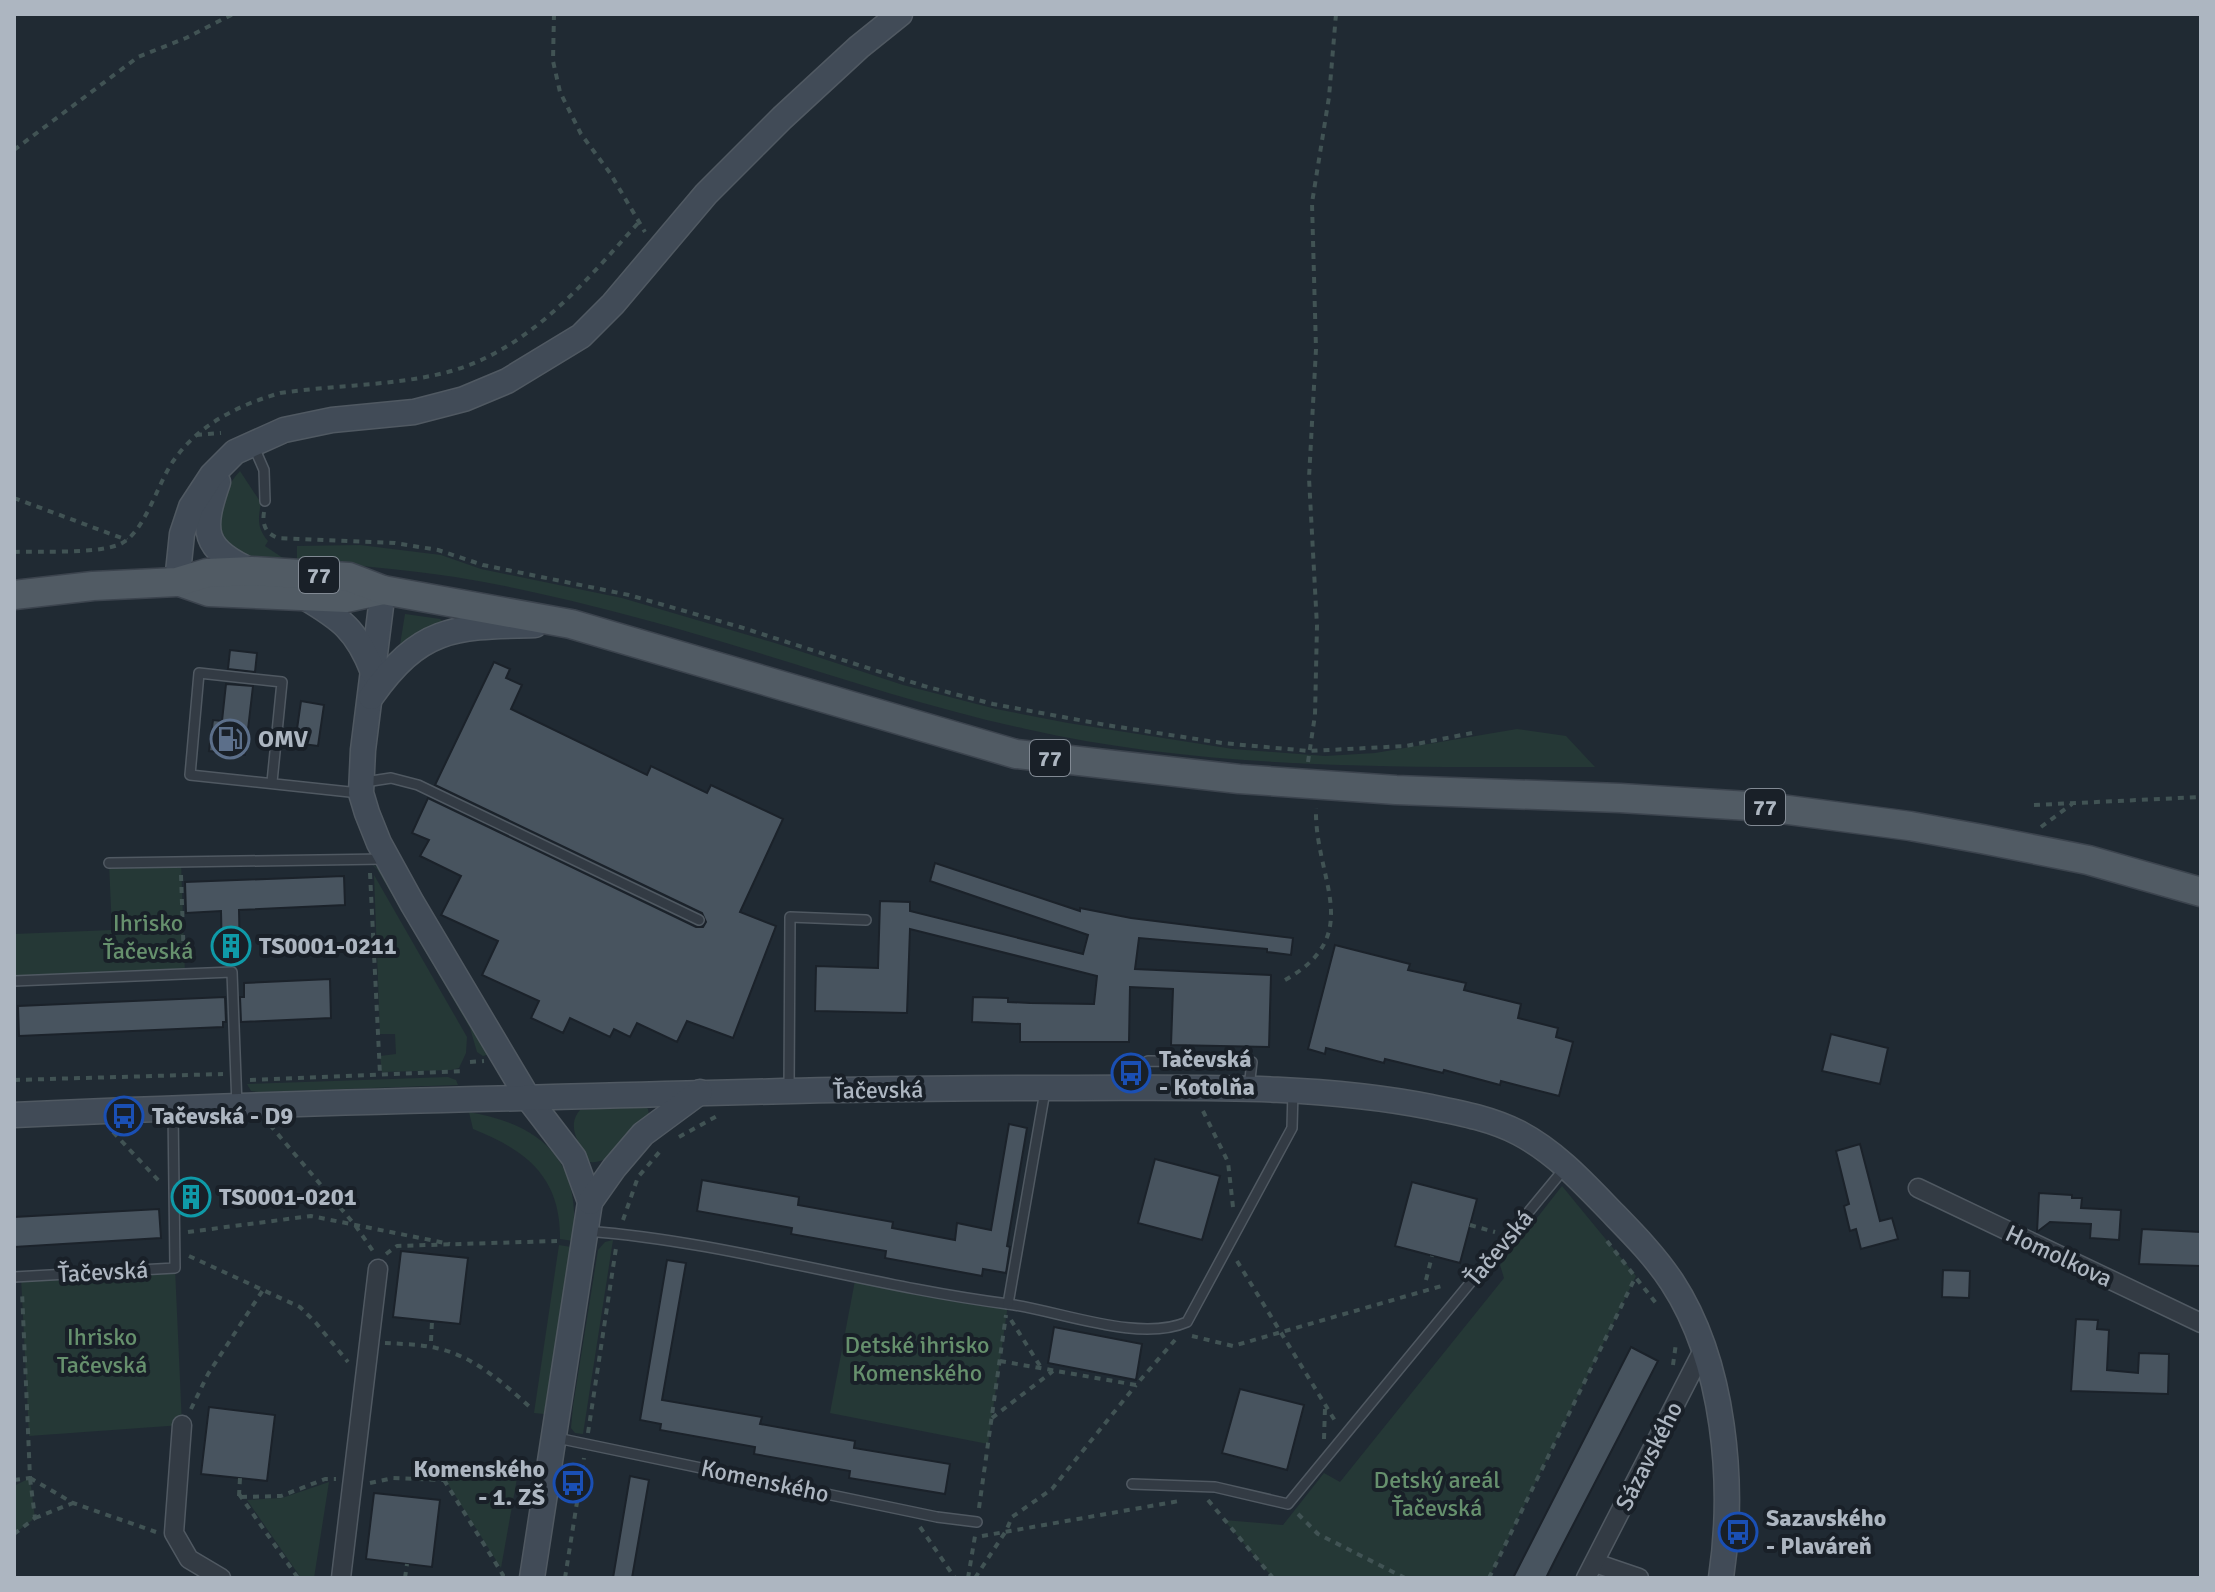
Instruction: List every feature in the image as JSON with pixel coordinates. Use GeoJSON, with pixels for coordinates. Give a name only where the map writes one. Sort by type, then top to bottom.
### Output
{"type":"FeatureCollection","features":[{"type":"Feature","properties":{"kind":"main road","name":"77"},"geometry":{"type":"LineString","coordinates":[[14,595],[93,586],[177,582],[207,573],[252,571],[349,577],[383,590],[571,624],[1016,754],[1239,779],[1765,807],[1982,839],[2088,860],[2201,892]]}},
{"type":"Feature","properties":{"kind":"main road","name":"77"},"geometry":{"type":"LineString","coordinates":[[177,582],[209,592],[304,597],[346,598],[383,590]]}},
{"type":"Feature","properties":{"kind":"street"},"geometry":{"type":"LineString","coordinates":[[177,582],[182,534],[191,507],[226,459],[252,443],[284,430],[332,420],[414,412],[464,399],[507,381],[581,336],[613,304],[706,194],[782,118],[900,14]]}},
{"type":"Feature","properties":{"kind":"street"},"geometry":{"type":"LineString","coordinates":[[226,459],[208,511],[208,527],[214,545],[226,560],[252,571]]}},
{"type":"Feature","properties":{"kind":"street"},"geometry":{"type":"LineString","coordinates":[[383,590],[361,788],[378,863],[528,1098],[574,1158],[590,1202],[532,1578]]}},
{"type":"Feature","properties":{"kind":"street"},"geometry":{"type":"LineString","coordinates":[[304,597],[339,618],[354,633],[373,674]]}},
{"type":"Feature","properties":{"kind":"street"},"geometry":{"type":"LineString","coordinates":[[370,699],[406,655],[427,640],[447,632],[472,626],[571,624]]}},
{"type":"Feature","properties":{"kind":"street","name":"Ťačevská"},"geometry":{"type":"LineString","coordinates":[[14,1115],[700,1092],[1099,1088],[1293,1091],[1374,1097],[1482,1119],[1519,1133],[1566,1166],[1655,1259],[1684,1304],[1703,1350],[1720,1415],[1728,1504],[1721,1578]]}},
{"type":"Feature","properties":{"kind":"street"},"geometry":{"type":"LineString","coordinates":[[590,1202],[643,1134],[700,1092]]}},
{"type":"Feature","properties":{"kind":"street","name":"Homolkova"},"geometry":{"type":"LineString","coordinates":[[1918,1188],[2201,1323]]}},
{"type":"Feature","properties":{"kind":"street"},"geometry":{"type":"LineString","coordinates":[[341,1578],[378,1269]]}},
{"type":"Feature","properties":{"kind":"street","name":"Sázavského"},"geometry":{"type":"LineString","coordinates":[[1639,1578],[1590,1570],[1703,1350]]}},
{"type":"Feature","properties":{"kind":"street"},"geometry":{"type":"LineString","coordinates":[[182,1425],[174,1533],[189,1559],[221,1578]]}},
{"type":"Feature","properties":{"kind":"lane"},"geometry":{"type":"LineString","coordinates":[[252,443],[264,470],[265,501]]}},
{"type":"Feature","properties":{"kind":"lane"},"geometry":{"type":"LineString","coordinates":[[272,782],[282,682],[199,673],[190,775],[272,782],[361,788],[391,778],[418,785],[699,920]]}},
{"type":"Feature","properties":{"kind":"lane"},"geometry":{"type":"LineString","coordinates":[[109,863],[378,863]]}},
{"type":"Feature","properties":{"kind":"lane"},"geometry":{"type":"LineString","coordinates":[[789,1091],[790,917],[866,920]]}},
{"type":"Feature","properties":{"kind":"lane"},"geometry":{"type":"LineString","coordinates":[[14,981],[232,972],[248,1105]]}},
{"type":"Feature","properties":{"kind":"lane"},"geometry":{"type":"LineString","coordinates":[[1007,1308],[1045,1088]]}},
{"type":"Feature","properties":{"kind":"lane"},"geometry":{"type":"LineString","coordinates":[[587,1231],[650,1236],[1007,1308],[1140,1329],[1171,1329],[1187,1322],[1292,1128],[1293,1091]]}},
{"type":"Feature","properties":{"kind":"lane","name":"Ťačevská"},"geometry":{"type":"LineString","coordinates":[[18,1277],[175,1268],[173,1108]]}},
{"type":"Feature","properties":{"kind":"lane","name":"Ťačevská"},"geometry":{"type":"LineString","coordinates":[[1288,1504],[1566,1166]]}},
{"type":"Feature","properties":{"kind":"lane","name":"Komenského"},"geometry":{"type":"LineString","coordinates":[[554,1437],[910,1512],[977,1522]]}},
{"type":"Feature","properties":{"kind":"lane"},"geometry":{"type":"LineString","coordinates":[[1132,1484],[1215,1487],[1288,1504]]}},
{"type":"Feature","properties":{"kind":"path"},"geometry":{"type":"LineString","coordinates":[[14,150],[138,57],[186,38],[233,14]]}},
{"type":"Feature","properties":{"kind":"path"},"geometry":{"type":"LineString","coordinates":[[554,14],[553,61],[560,92],[581,134],[610,173],[655,252]]}},
{"type":"Feature","properties":{"kind":"path"},"geometry":{"type":"LineString","coordinates":[[1309,751],[1315,715],[1317,626],[1309,478],[1316,349],[1312,203],[1329,97],[1336,14]]}},
{"type":"Feature","properties":{"kind":"path"},"geometry":{"type":"LineString","coordinates":[[215,421],[223,433]]}},
{"type":"Feature","properties":{"kind":"path"},"geometry":{"type":"LineString","coordinates":[[14,498],[127,540]]}},
{"type":"Feature","properties":{"kind":"path"},"geometry":{"type":"LineString","coordinates":[[265,501],[264,527],[278,538],[395,543],[438,550],[483,565],[643,599],[924,686],[993,704],[1222,743],[1309,751],[1406,746],[1472,733]]}},
{"type":"Feature","properties":{"kind":"path"},"geometry":{"type":"LineString","coordinates":[[1285,980],[1300,972],[1323,951],[1332,915],[1318,837],[1317,784]]}},
{"type":"Feature","properties":{"kind":"path"},"geometry":{"type":"LineString","coordinates":[[2034,805],[2201,797]]}},
{"type":"Feature","properties":{"kind":"path"},"geometry":{"type":"LineString","coordinates":[[2028,824],[2043,827],[2074,803]]}},
{"type":"Feature","properties":{"kind":"path"},"geometry":{"type":"LineString","coordinates":[[181,861],[185,974]]}},
{"type":"Feature","properties":{"kind":"path"},"geometry":{"type":"LineString","coordinates":[[378,863],[380,1074]]}},
{"type":"Feature","properties":{"kind":"path"},"geometry":{"type":"LineString","coordinates":[[247,1080],[248,1105],[271,1127],[355,1225],[380,1262],[386,1253],[397,1246],[557,1241]]}},
{"type":"Feature","properties":{"kind":"path"},"geometry":{"type":"LineString","coordinates":[[94,1111],[174,1197]]}},
{"type":"Feature","properties":{"kind":"path"},"geometry":{"type":"LineString","coordinates":[[1218,1112],[1203,1111],[1228,1162],[1233,1204],[1229,1248],[1344,1436]]}},
{"type":"Feature","properties":{"kind":"path"},"geometry":{"type":"LineString","coordinates":[[674,1140],[723,1113]]}},
{"type":"Feature","properties":{"kind":"path"},"geometry":{"type":"LineString","coordinates":[[565,1578],[618,1234],[638,1177],[664,1147]]}},
{"type":"Feature","properties":{"kind":"path"},"geometry":{"type":"LineString","coordinates":[[175,1233],[311,1216],[450,1244]]}},
{"type":"Feature","properties":{"kind":"path"},"geometry":{"type":"LineString","coordinates":[[1470,1225],[1510,1236]]}},
{"type":"Feature","properties":{"kind":"path"},"geometry":{"type":"LineString","coordinates":[[1599,1231],[1665,1316]]}},
{"type":"Feature","properties":{"kind":"path"},"geometry":{"type":"LineString","coordinates":[[175,1250],[300,1307],[365,1383]]}},
{"type":"Feature","properties":{"kind":"path"},"geometry":{"type":"LineString","coordinates":[[1426,1280],[1432,1256]]}},
{"type":"Feature","properties":{"kind":"path"},"geometry":{"type":"LineString","coordinates":[[1489,1578],[1636,1276]]}},
{"type":"Feature","properties":{"kind":"path"},"geometry":{"type":"LineString","coordinates":[[18,1277],[35,1518]]}},
{"type":"Feature","properties":{"kind":"path"},"geometry":{"type":"LineString","coordinates":[[975,1578],[1012,1517],[1052,1489],[1182,1333],[1233,1346],[1445,1285]]}},
{"type":"Feature","properties":{"kind":"path"},"geometry":{"type":"LineString","coordinates":[[182,1425],[208,1374],[263,1290]]}},
{"type":"Feature","properties":{"kind":"path"},"geometry":{"type":"LineString","coordinates":[[968,1578],[1007,1308]]}},
{"type":"Feature","properties":{"kind":"path"},"geometry":{"type":"LineString","coordinates":[[1007,1308],[1042,1369]]}},
{"type":"Feature","properties":{"kind":"path"},"geometry":{"type":"LineString","coordinates":[[431,1341],[432,1321]]}},
{"type":"Feature","properties":{"kind":"path"},"geometry":{"type":"LineString","coordinates":[[1670,1377],[1677,1347],[1675,1336]]}},
{"type":"Feature","properties":{"kind":"path"},"geometry":{"type":"LineString","coordinates":[[370,1341],[436,1348],[460,1357],[491,1372],[531,1408]]}},
{"type":"Feature","properties":{"kind":"path"},"geometry":{"type":"LineString","coordinates":[[1000,1361],[1136,1385]]}},
{"type":"Feature","properties":{"kind":"path"},"geometry":{"type":"LineString","coordinates":[[991,1418],[1053,1371]]}},
{"type":"Feature","properties":{"kind":"path"},"geometry":{"type":"LineString","coordinates":[[1323,1463],[1326,1406]]}},
{"type":"Feature","properties":{"kind":"path"},"geometry":{"type":"LineString","coordinates":[[240,1496],[281,1496],[325,1479],[352,1482],[393,1478],[444,1480],[523,1462]]}},
{"type":"Feature","properties":{"kind":"path"},"geometry":{"type":"LineString","coordinates":[[14,1480],[30,1478],[73,1503],[178,1539]]}},
{"type":"Feature","properties":{"kind":"path"},"geometry":{"type":"LineString","coordinates":[[240,1478],[240,1496],[298,1578]]}},
{"type":"Feature","properties":{"kind":"path"},"geometry":{"type":"LineString","coordinates":[[444,1480],[503,1575],[499,1578]]}},
{"type":"Feature","properties":{"kind":"path"},"geometry":{"type":"LineString","coordinates":[[1227,1490],[1205,1497],[1273,1578]]}},
{"type":"Feature","properties":{"kind":"path"},"geometry":{"type":"LineString","coordinates":[[974,1537],[1189,1499]]}},
{"type":"Feature","properties":{"kind":"path"},"geometry":{"type":"LineString","coordinates":[[14,1534],[35,1518],[73,1503]]}},
{"type":"Feature","properties":{"kind":"path"},"geometry":{"type":"LineString","coordinates":[[1288,1504],[1318,1534],[1405,1578]]}},
{"type":"Feature","properties":{"kind":"path"},"geometry":{"type":"LineString","coordinates":[[910,1512],[955,1578]]}},
{"type":"Feature","properties":{"kind":"path"},"geometry":{"type":"LineString","coordinates":[[405,1578],[407,1564]]}},
{"type":"Feature","properties":{"kind":"green space"},"geometry":{"type":"Polygon","coordinates":[[[240,471],[261,503],[259,523],[268,541],[265,546],[286,560],[248,557],[223,538],[219,527],[221,504],[225,492],[240,471]]]}},
{"type":"Feature","properties":{"kind":"green space"},"geometry":{"type":"Polygon","coordinates":[[[360,545],[441,555],[481,569],[622,598],[903,685],[996,709],[1068,723],[1233,749],[1325,756],[1375,753],[1517,729],[1566,736],[1595,767],[1309,764],[1167,753],[1096,743],[937,707],[675,628],[538,593],[435,574],[297,560],[297,546],[360,545]]]}},
{"type":"Feature","properties":{"kind":"green space"},"geometry":{"type":"Polygon","coordinates":[[[405,614],[444,622],[431,627],[399,651],[405,614]]]}},
{"type":"Feature","properties":{"kind":"green space","name":"Ihrisko Ťačevská"},"geometry":{"type":"Polygon","coordinates":[[[181,861],[185,974],[14,981],[14,934],[112,930],[109,863],[181,861]]]}},
{"type":"Feature","properties":{"kind":"green space"},"geometry":{"type":"Polygon","coordinates":[[[369,862],[379,869],[490,1054],[483,1056],[477,1052],[470,1028],[377,869],[369,862]]]}},
{"type":"Feature","properties":{"kind":"green space"},"geometry":{"type":"Polygon","coordinates":[[[374,875],[467,1037],[466,1053],[459,1068],[382,1072],[380,1056],[396,1054],[395,1034],[380,1034],[374,875]]]}},
{"type":"Feature","properties":{"kind":"green space"},"geometry":{"type":"Polygon","coordinates":[[[448,1077],[456,1080],[458,1085],[258,1092],[251,1091],[247,1084],[448,1077]]]}},
{"type":"Feature","properties":{"kind":"green space"},"geometry":{"type":"Polygon","coordinates":[[[645,1106],[649,1116],[623,1146],[599,1162],[590,1162],[574,1130],[580,1110],[645,1106]]]}},
{"type":"Feature","properties":{"kind":"green space"},"geometry":{"type":"Polygon","coordinates":[[[469,1112],[518,1127],[552,1152],[564,1169],[571,1189],[573,1241],[560,1239],[554,1199],[537,1169],[509,1146],[473,1129],[469,1112]]]}},
{"type":"Feature","properties":{"kind":"green space","name":"Detský areál Ťačevská"},"geometry":{"type":"Polygon","coordinates":[[[1562,1186],[1636,1276],[1489,1578],[1273,1578],[1224,1520],[1283,1525],[1324,1473],[1340,1482],[1504,1278],[1500,1265],[1562,1186]]]}},
{"type":"Feature","properties":{"kind":"green space"},"geometry":{"type":"Polygon","coordinates":[[[613,1240],[583,1434],[575,1433],[571,1428],[573,1406],[598,1250],[605,1242],[613,1240]]]}},
{"type":"Feature","properties":{"kind":"green space"},"geometry":{"type":"Polygon","coordinates":[[[559,1245],[571,1247],[544,1414],[534,1413],[559,1245]]]}},
{"type":"Feature","properties":{"kind":"green space","name":"Ihrisko Tačevská"},"geometry":{"type":"Polygon","coordinates":[[[175,1268],[182,1425],[29,1436],[21,1277],[175,1268]]]}},
{"type":"Feature","properties":{"kind":"green space","name":"Detské ihrisko Komenského"},"geometry":{"type":"Polygon","coordinates":[[[856,1275],[1008,1304],[988,1444],[830,1413],[856,1275]]]}},
{"type":"Feature","properties":{"kind":"green space"},"geometry":{"type":"Polygon","coordinates":[[[519,1467],[501,1568],[446,1481],[519,1467]]]}},
{"type":"Feature","properties":{"kind":"green space"},"geometry":{"type":"Polygon","coordinates":[[[30,1478],[35,1518],[14,1534],[14,1486],[30,1478]]]}},
{"type":"Feature","properties":{"kind":"green space"},"geometry":{"type":"Polygon","coordinates":[[[329,1482],[314,1578],[301,1578],[247,1500],[282,1498],[329,1482]]]}},
{"type":"Feature","properties":{"kind":"building"},"geometry":{"type":"Polygon","coordinates":[[[230,650],[257,653],[255,672],[228,669],[230,650]]]}},
{"type":"Feature","properties":{"kind":"building"},"geometry":{"type":"Polygon","coordinates":[[[494,662],[510,669],[506,678],[522,685],[511,709],[647,775],[651,766],[707,793],[711,785],[783,819],[740,912],[776,926],[733,1038],[687,1021],[677,1042],[637,1023],[630,1037],[614,1029],[610,1037],[570,1018],[563,1033],[531,1018],[539,1001],[482,975],[498,941],[441,915],[461,876],[420,856],[429,840],[412,833],[428,798],[696,927],[703,927],[706,922],[702,913],[435,785],[494,662]]]}},
{"type":"Feature","properties":{"kind":"building"},"geometry":{"type":"Polygon","coordinates":[[[226,684],[253,686],[245,755],[209,751],[213,720],[222,721],[226,684]]]}},
{"type":"Feature","properties":{"kind":"building"},"geometry":{"type":"Polygon","coordinates":[[[301,701],[324,705],[318,746],[295,743],[301,701]]]}},
{"type":"Feature","properties":{"kind":"building"},"geometry":{"type":"Polygon","coordinates":[[[935,863],[1080,911],[1080,908],[1131,918],[1293,938],[1291,955],[1267,952],[1267,949],[1139,938],[1135,969],[1271,975],[1269,1047],[1171,1045],[1173,989],[1130,987],[1129,1042],[1020,1042],[1020,1024],[972,1022],[973,997],[1008,998],[1008,1002],[1094,1004],[1097,976],[910,929],[907,1013],[815,1011],[816,966],[878,968],[880,901],[910,902],[910,911],[1083,954],[1088,935],[930,881],[935,863]]]}},
{"type":"Feature","properties":{"kind":"building"},"geometry":{"type":"Polygon","coordinates":[[[344,876],[345,905],[239,910],[240,957],[222,957],[221,911],[186,913],[185,882],[344,876]]]}},
{"type":"Feature","properties":{"kind":"building"},"geometry":{"type":"Polygon","coordinates":[[[1335,945],[1410,964],[1408,970],[1466,983],[1464,990],[1521,1004],[1518,1018],[1558,1028],[1556,1037],[1573,1042],[1559,1096],[1444,1070],[1443,1073],[1385,1059],[1384,1063],[1326,1048],[1325,1054],[1308,1049],[1335,945]]]}},
{"type":"Feature","properties":{"kind":"building"},"geometry":{"type":"Polygon","coordinates":[[[330,979],[331,1018],[241,1022],[240,997],[244,997],[244,983],[330,979]]]}},
{"type":"Feature","properties":{"kind":"building"},"geometry":{"type":"Polygon","coordinates":[[[225,997],[226,1022],[223,1022],[223,1027],[19,1036],[18,1006],[225,997]]]}},
{"type":"Feature","properties":{"kind":"building"},"geometry":{"type":"Polygon","coordinates":[[[1831,1034],[1888,1048],[1880,1084],[1822,1071],[1831,1034]]]}},
{"type":"Feature","properties":{"kind":"building"},"geometry":{"type":"Polygon","coordinates":[[[1009,1124],[1027,1128],[1007,1246],[1010,1247],[1006,1273],[983,1269],[982,1276],[885,1258],[886,1251],[791,1234],[792,1228],[697,1211],[702,1180],[799,1197],[798,1205],[893,1222],[892,1228],[955,1240],[957,1223],[991,1230],[1009,1124]]]}},
{"type":"Feature","properties":{"kind":"building"},"geometry":{"type":"Polygon","coordinates":[[[1860,1144],[1880,1221],[1892,1218],[1898,1239],[1861,1249],[1856,1229],[1850,1231],[1844,1206],[1849,1204],[1836,1151],[1860,1144]]]}},
{"type":"Feature","properties":{"kind":"building"},"geometry":{"type":"Polygon","coordinates":[[[1155,1159],[1220,1176],[1202,1240],[1138,1223],[1155,1159]]]}},
{"type":"Feature","properties":{"kind":"building"},"geometry":{"type":"Polygon","coordinates":[[[1412,1182],[1477,1199],[1460,1263],[1395,1246],[1412,1182]]]}},
{"type":"Feature","properties":{"kind":"building","name":"TS0001-0201"},"geometry":{"type":"Polygon","coordinates":[[[182,1185],[199,1186],[200,1209],[183,1209],[182,1185]]]}},
{"type":"Feature","properties":{"kind":"building"},"geometry":{"type":"Polygon","coordinates":[[[2039,1193],[2082,1198],[2081,1208],[2121,1210],[2119,1240],[2090,1238],[2091,1224],[2050,1222],[2037,1232],[2039,1193]]]}},
{"type":"Feature","properties":{"kind":"building"},"geometry":{"type":"Polygon","coordinates":[[[159,1209],[161,1238],[14,1247],[14,1217],[159,1209]]]}},
{"type":"Feature","properties":{"kind":"building"},"geometry":{"type":"Polygon","coordinates":[[[2142,1229],[2201,1232],[2201,1266],[2139,1264],[2142,1229]]]}},
{"type":"Feature","properties":{"kind":"building"},"geometry":{"type":"Polygon","coordinates":[[[401,1251],[468,1258],[460,1324],[393,1317],[401,1251]]]}},
{"type":"Feature","properties":{"kind":"building"},"geometry":{"type":"Polygon","coordinates":[[[667,1260],[686,1263],[662,1400],[762,1417],[760,1424],[855,1441],[854,1448],[950,1464],[945,1494],[849,1478],[850,1471],[754,1454],[755,1447],[660,1430],[661,1424],[640,1420],[667,1260]]]}},
{"type":"Feature","properties":{"kind":"building"},"geometry":{"type":"Polygon","coordinates":[[[1943,1270],[1970,1271],[1969,1298],[1942,1297],[1943,1270]]]}},
{"type":"Feature","properties":{"kind":"building"},"geometry":{"type":"Polygon","coordinates":[[[2076,1319],[2098,1320],[2097,1329],[2109,1330],[2107,1370],[2138,1373],[2139,1353],[2169,1354],[2168,1394],[2071,1391],[2076,1319]]]}},
{"type":"Feature","properties":{"kind":"building"},"geometry":{"type":"Polygon","coordinates":[[[1054,1327],[1142,1344],[1136,1380],[1048,1363],[1054,1327]]]}},
{"type":"Feature","properties":{"kind":"building"},"geometry":{"type":"Polygon","coordinates":[[[1631,1347],[1658,1361],[1546,1578],[1513,1578],[1631,1347]]]}},
{"type":"Feature","properties":{"kind":"building"},"geometry":{"type":"Polygon","coordinates":[[[1240,1389],[1304,1405],[1287,1470],[1222,1453],[1240,1389]]]}},
{"type":"Feature","properties":{"kind":"building"},"geometry":{"type":"Polygon","coordinates":[[[209,1407],[275,1415],[267,1481],[201,1474],[209,1407]]]}},
{"type":"Feature","properties":{"kind":"building"},"geometry":{"type":"Polygon","coordinates":[[[630,1476],[649,1480],[632,1578],[613,1578],[630,1476]]]}},
{"type":"Feature","properties":{"kind":"building"},"geometry":{"type":"Polygon","coordinates":[[[374,1493],[440,1500],[432,1567],[366,1559],[374,1493]]]}},
{"type":"Feature","properties":{"kind":"place","name":"OMV"},"geometry":{"type":"Point","coordinates":[230,739]}},
{"type":"Feature","properties":{"kind":"place","name":"TS0001-0211"},"geometry":{"type":"Point","coordinates":[231,946]}},
{"type":"Feature","properties":{"kind":"place","name":"Tačevská - Kotolňa"},"geometry":{"type":"Point","coordinates":[1131,1073]}},
{"type":"Feature","properties":{"kind":"place","name":"Tačevská - D9"},"geometry":{"type":"Point","coordinates":[124,1116]}},
{"type":"Feature","properties":{"kind":"place","name":"TS0001-0201"},"geometry":{"type":"Point","coordinates":[191,1197]}},
{"type":"Feature","properties":{"kind":"place","name":"Komenského - 1. ZŠ"},"geometry":{"type":"Point","coordinates":[573,1483]}},
{"type":"Feature","properties":{"kind":"place","name":"Sazavského - Plaváreň"},"geometry":{"type":"Point","coordinates":[1738,1532]}}]}
